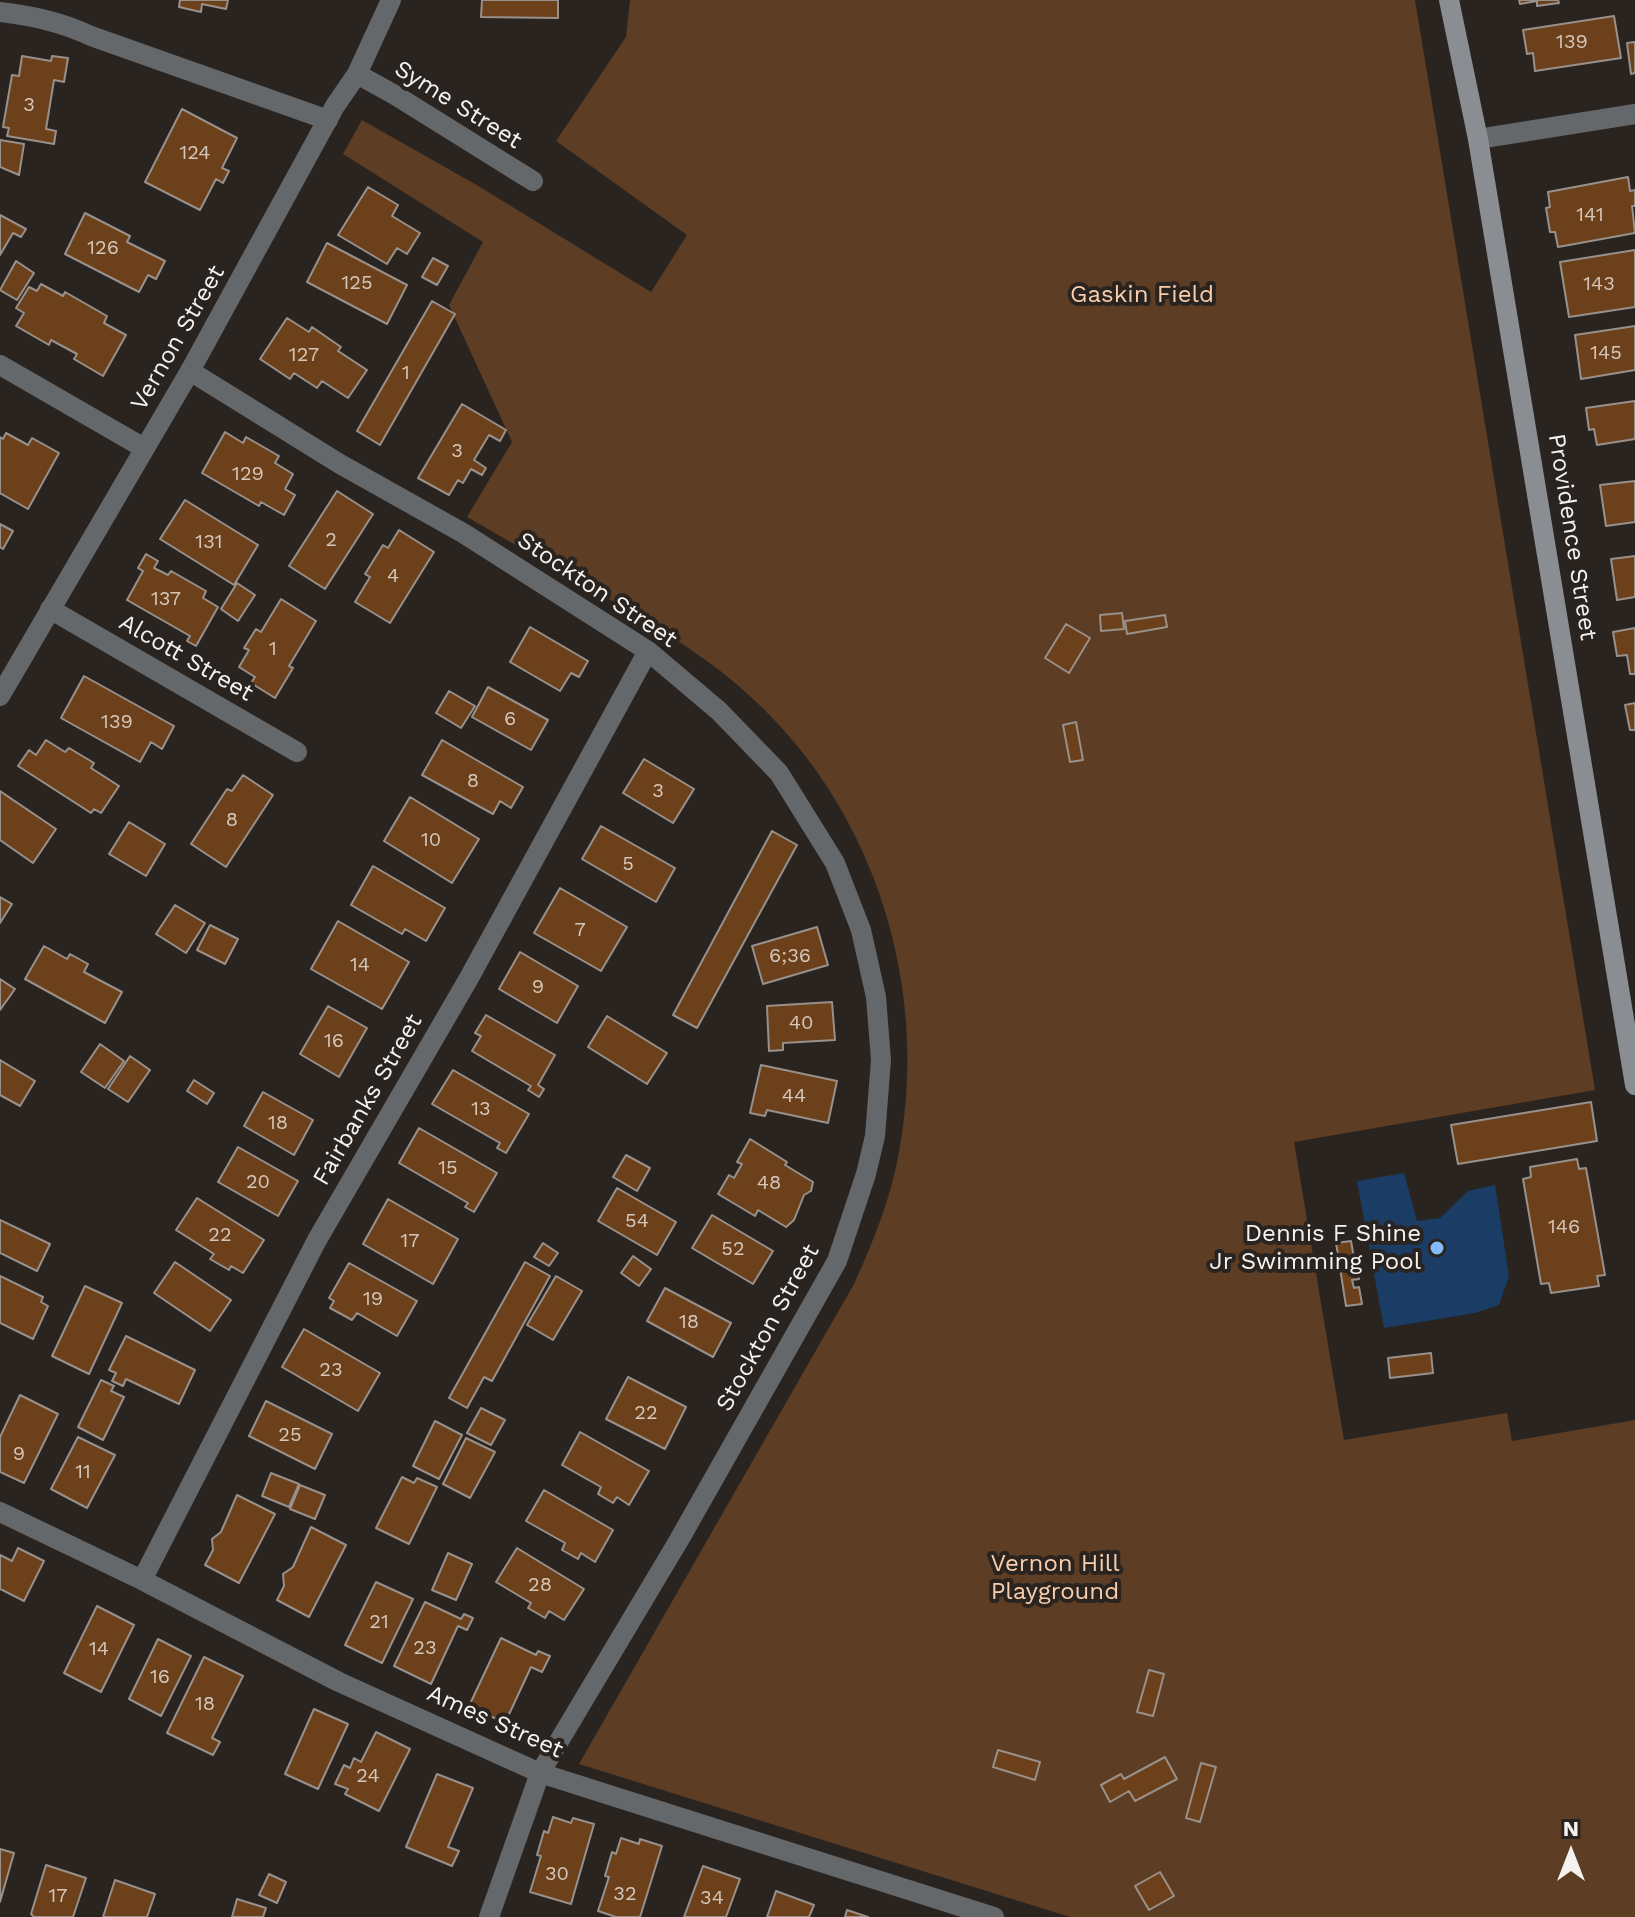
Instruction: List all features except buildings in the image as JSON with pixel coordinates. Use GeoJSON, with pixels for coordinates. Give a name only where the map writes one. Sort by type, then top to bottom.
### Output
{"type":"FeatureCollection","features":[{"type":"Feature","properties":{"kind":"main road","name":"Providence Street"},"geometry":{"type":"LineString","coordinates":[[1449,0],[1478,139],[1635,1085]]}},
{"type":"Feature","properties":{"kind":"street","name":"Vernon Street"},"geometry":{"type":"LineString","coordinates":[[0,696],[190,371],[328,120],[357,74],[391,0]]}},
{"type":"Feature","properties":{"kind":"street"},"geometry":{"type":"LineString","coordinates":[[0,12],[61,22],[91,36],[328,120]]}},
{"type":"Feature","properties":{"kind":"street","name":"Syme Street"},"geometry":{"type":"LineString","coordinates":[[357,74],[533,181]]}},
{"type":"Feature","properties":{"kind":"street"},"geometry":{"type":"LineString","coordinates":[[1478,139],[1635,114]]}},
{"type":"Feature","properties":{"kind":"street"},"geometry":{"type":"LineString","coordinates":[[0,365],[144,448]]}},
{"type":"Feature","properties":{"kind":"street","name":"Stockton Street"},"geometry":{"type":"LineString","coordinates":[[190,371],[340,464],[463,533],[648,651],[719,711],[773,766],[816,828],[835,863],[861,930],[876,997],[880,1025],[880,1093],[875,1136],[866,1174],[837,1261],[679,1540],[540,1773],[489,1917]]}},
{"type":"Feature","properties":{"kind":"street","name":"Alcott Street"},"geometry":{"type":"LineString","coordinates":[[50,609],[297,752]]}},
{"type":"Feature","properties":{"kind":"street","name":"Fairbanks Street"},"geometry":{"type":"LineString","coordinates":[[142,1580],[317,1240],[469,978],[648,651]]}},
{"type":"Feature","properties":{"kind":"street","name":"Ames Street"},"geometry":{"type":"LineString","coordinates":[[0,1512],[142,1580],[339,1682],[540,1773],[994,1917]]}},
{"type":"Feature","properties":{"kind":"green space","name":"Vernon Hill Playground"},"geometry":{"type":"Polygon","coordinates":[[[630,0],[1415,0],[1595,1090],[1294,1142],[1344,1440],[1507,1413],[1512,1441],[1635,1420],[1635,1917],[1070,1917],[579,1764],[854,1284],[891,1186],[907,1090],[907,1028],[899,967],[884,907],[861,849],[832,795],[796,744],[753,699],[718,670],[643,619],[467,517],[512,442],[449,305],[483,242],[343,154],[362,120],[480,187],[651,292],[687,235],[556,141],[626,37],[630,0]]]}},
{"type":"Feature","properties":{"kind":"water","name":"Dennis F Shine Jr Swimming Pool"},"geometry":{"type":"Polygon","coordinates":[[[1404,1173],[1417,1221],[1440,1218],[1468,1191],[1495,1185],[1509,1276],[1499,1305],[1475,1313],[1384,1328],[1357,1181],[1404,1173]]]}},
{"type":"Feature","properties":{"kind":"place","name":"Dennis F Shine Jr Swimming Pool"},"geometry":{"type":"Point","coordinates":[1437,1248]}},
{"type":"Feature","properties":{"kind":"park label","name":"Gaskin Field"},"geometry":{"type":"Point","coordinates":[1142,295]}}]}
